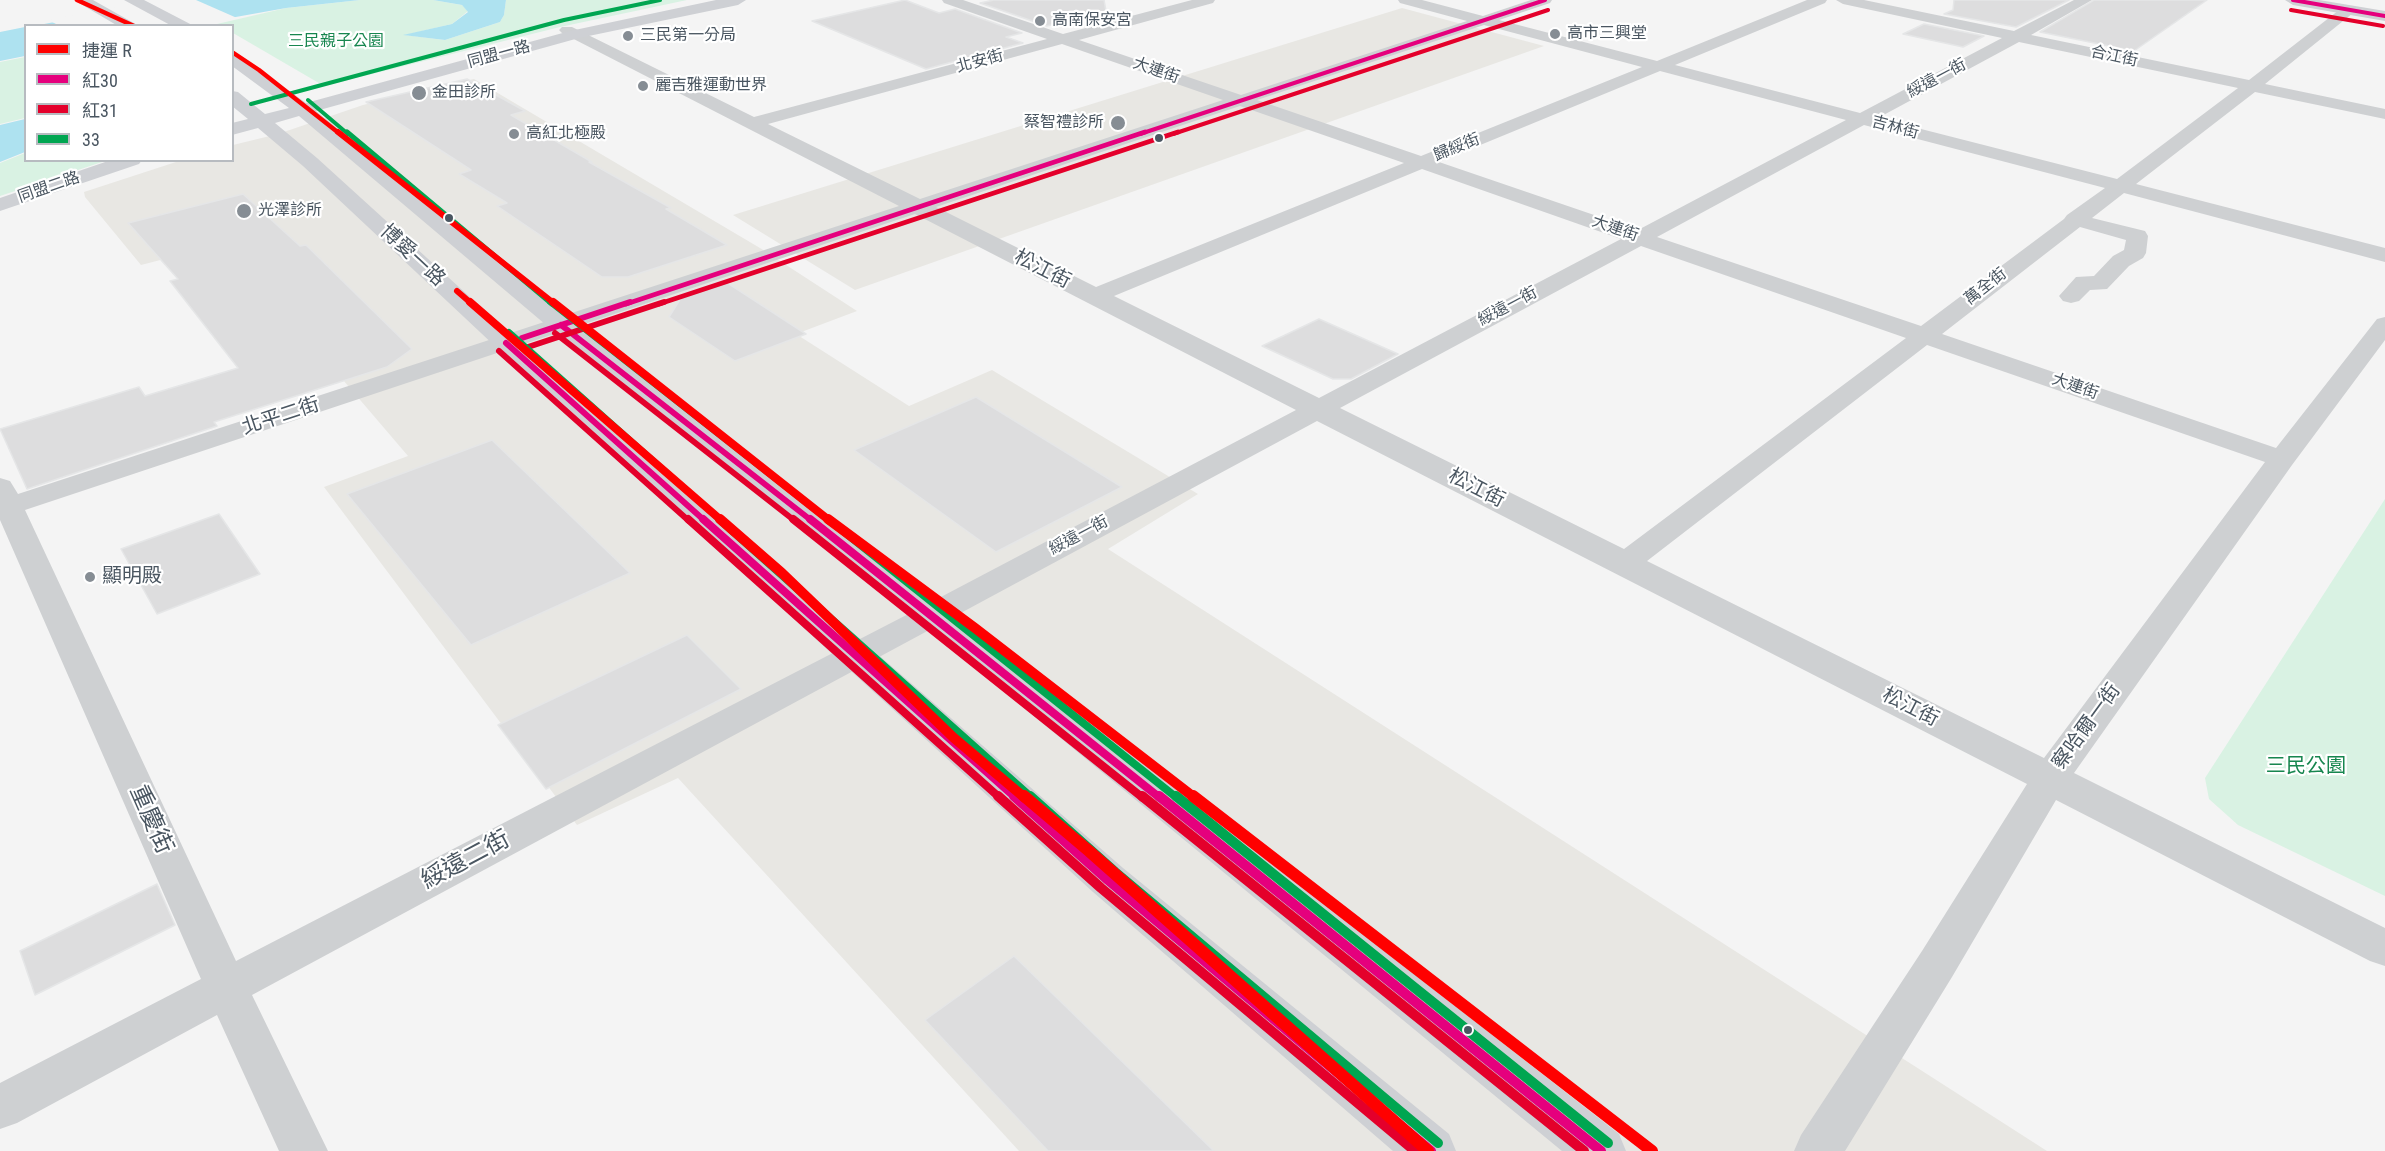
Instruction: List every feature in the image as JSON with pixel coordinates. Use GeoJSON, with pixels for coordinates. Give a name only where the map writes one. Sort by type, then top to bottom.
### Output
{"type":"FeatureCollection","features":[{"type":"Feature","properties":{"kind":"main road"},"geometry":{"type":"LineString","coordinates":[[82,0],[127,24]]}},
{"type":"Feature","properties":{"kind":"main road","name":"同盟一路"},"geometry":{"type":"LineString","coordinates":[[258,117],[571,32],[711,0]]}},
{"type":"Feature","properties":{"kind":"main road","name":"同盟一路"},"geometry":{"type":"LineString","coordinates":[[571,32],[738,0]]}},
{"type":"Feature","properties":{"kind":"main road"},"geometry":{"type":"LineString","coordinates":[[2294,0],[2385,16]]}},
{"type":"Feature","properties":{"kind":"main road"},"geometry":{"type":"LineString","coordinates":[[136,2],[182,24]]}},
{"type":"Feature","properties":{"kind":"main road","name":"博愛一路"},"geometry":{"type":"LineString","coordinates":[[234,59],[297,106],[561,325],[932,615],[1602,1151]]}},
{"type":"Feature","properties":{"kind":"main road","name":"博愛一路"},"geometry":{"type":"LineString","coordinates":[[234,98],[1108,880],[1431,1151]]}},
{"type":"Feature","properties":{"kind":"main road"},"geometry":{"type":"LineString","coordinates":[[234,120],[258,117]]}},
{"type":"Feature","properties":{"kind":"main road"},"geometry":{"type":"LineString","coordinates":[[234,128],[258,117]]}},
{"type":"Feature","properties":{"kind":"main road","name":"同盟二路"},"geometry":{"type":"LineString","coordinates":[[0,195],[97,162]]}},
{"type":"Feature","properties":{"kind":"main road","name":"同盟二路"},"geometry":{"type":"LineString","coordinates":[[0,205],[126,162]]}},
{"type":"Feature","properties":{"kind":"street","name":"大連街"},"geometry":{"type":"LineString","coordinates":[[949,0],[2282,459]]}},
{"type":"Feature","properties":{"kind":"street","name":"北安街"},"geometry":{"type":"LineString","coordinates":[[752,123],[1208,0]]}},
{"type":"Feature","properties":{"kind":"street","name":"吉林街"},"geometry":{"type":"LineString","coordinates":[[1405,0],[2385,255]]}},
{"type":"Feature","properties":{"kind":"street","name":"北平二街"},"geometry":{"type":"LineString","coordinates":[[3,501],[506,343],[1545,0]]}},
{"type":"Feature","properties":{"kind":"street","name":"歸綏街"},"geometry":{"type":"LineString","coordinates":[[1095,296],[1820,0]]}},
{"type":"Feature","properties":{"kind":"street","name":"合江街"},"geometry":{"type":"LineString","coordinates":[[1843,0],[2385,114]]}},
{"type":"Feature","properties":{"kind":"street","name":"綏遠一街"},"geometry":{"type":"LineString","coordinates":[[932,615],[2085,0]]}},
{"type":"Feature","properties":{"kind":"street","name":"萬全街"},"geometry":{"type":"LineString","coordinates":[[1624,564],[2074,219],[2252,86],[2348,10]]}},
{"type":"Feature","properties":{"kind":"street","name":"松江街"},"geometry":{"type":"LineString","coordinates":[[571,32],[2385,948]]}},
{"type":"Feature","properties":{"kind":"street"},"geometry":{"type":"LineString","coordinates":[[2071,296],[2084,282],[2099,284],[2109,271],[2135,253],[2137,236],[2074,219]]}},
{"type":"Feature","properties":{"kind":"street","name":"察哈爾一街"},"geometry":{"type":"LineString","coordinates":[[1818,1151],[2050,778],[2282,459],[2385,324]]}},
{"type":"Feature","properties":{"kind":"street","name":"重慶街"},"geometry":{"type":"LineString","coordinates":[[3,501],[226,987],[304,1151]]}},
{"type":"Feature","properties":{"kind":"street","name":"綏遠二街"},"geometry":{"type":"LineString","coordinates":[[0,1107],[932,615]]}},
{"type":"Feature","properties":{"kind":"shaded area"},"geometry":{"type":"Polygon","coordinates":[[[1402,8],[1544,46],[855,290],[733,215],[1402,8]]]}},
{"type":"Feature","properties":{"kind":"shaded area"},"geometry":{"type":"Polygon","coordinates":[[[474,79],[760,248],[857,311],[796,334],[909,406],[992,370],[1198,494],[1108,549],[2047,1151],[1019,1151],[678,778],[577,825],[324,487],[408,456],[226,243],[141,265],[85,197],[84,192],[176,162],[234,162],[234,145],[278,134],[363,105],[474,79]]]}},
{"type":"Feature","properties":{"kind":"green space","name":"三民親子公園"},"geometry":{"type":"Polygon","coordinates":[[[360,0],[433,0],[462,5],[468,11],[452,24],[405,35],[445,40],[500,22],[504,15],[506,0],[687,0],[560,27],[324,86],[234,34],[234,24],[217,24],[286,8],[360,0]]]}},
{"type":"Feature","properties":{"kind":"green space"},"geometry":{"type":"Polygon","coordinates":[[[24,57],[24,118],[0,124],[0,62],[24,57]]]}},
{"type":"Feature","properties":{"kind":"green space"},"geometry":{"type":"Polygon","coordinates":[[[24,153],[24,162],[102,162],[0,196],[0,163],[24,153]]]}},
{"type":"Feature","properties":{"kind":"green space","name":"三民公園"},"geometry":{"type":"Polygon","coordinates":[[[2385,499],[2385,896],[2238,825],[2209,799],[2205,778],[2385,499]]]}},
{"type":"Feature","properties":{"kind":"water"},"geometry":{"type":"Polygon","coordinates":[[[167,0],[360,0],[286,8],[197,24],[44,24],[167,0]]]}},
{"type":"Feature","properties":{"kind":"water"},"geometry":{"type":"Polygon","coordinates":[[[433,0],[506,0],[504,15],[500,22],[445,40],[403,35],[452,24],[468,12],[462,5],[433,0]]]}},
{"type":"Feature","properties":{"kind":"water"},"geometry":{"type":"Polygon","coordinates":[[[24,27],[24,56],[0,61],[0,32],[24,27]]]}},
{"type":"Feature","properties":{"kind":"water"},"geometry":{"type":"Polygon","coordinates":[[[24,119],[24,152],[0,162],[0,125],[24,119]]]}},
{"type":"Feature","properties":{"kind":"pier"},"geometry":{"type":"Polygon","coordinates":[[[153,0],[196,0],[237,18],[208,24],[56,24],[48,20],[153,0]]]}},
{"type":"Feature","properties":{"kind":"building"},"geometry":{"type":"Polygon","coordinates":[[[905,0],[939,13],[955,9],[1022,33],[1006,37],[1023,43],[926,69],[812,21],[905,0]]]}},
{"type":"Feature","properties":{"kind":"building"},"geometry":{"type":"Polygon","coordinates":[[[994,0],[1104,0],[1106,11],[1047,26],[980,3],[994,0]]]}},
{"type":"Feature","properties":{"kind":"building"},"geometry":{"type":"Polygon","coordinates":[[[1954,0],[2069,0],[2016,27],[1944,14],[1953,10],[1954,0]]]}},
{"type":"Feature","properties":{"kind":"building"},"geometry":{"type":"Polygon","coordinates":[[[2094,0],[2207,0],[2134,51],[2040,32],[2094,0]]]}},
{"type":"Feature","properties":{"kind":"building"},"geometry":{"type":"Polygon","coordinates":[[[1924,24],[1984,36],[1963,47],[1903,34],[1924,24]]]}},
{"type":"Feature","properties":{"kind":"building"},"geometry":{"type":"Polygon","coordinates":[[[467,79],[525,111],[511,115],[671,208],[666,209],[727,245],[628,277],[602,277],[497,206],[507,203],[459,174],[471,170],[366,102],[467,79]]]}},
{"type":"Feature","properties":{"kind":"building"},"geometry":{"type":"Polygon","coordinates":[[[243,194],[300,246],[306,245],[412,349],[387,367],[214,422],[217,426],[27,489],[0,429],[139,387],[145,396],[238,368],[170,281],[178,279],[128,223],[243,194]]]}},
{"type":"Feature","properties":{"kind":"building"},"geometry":{"type":"Polygon","coordinates":[[[723,280],[806,334],[735,361],[669,317],[684,293],[723,280]]]}},
{"type":"Feature","properties":{"kind":"building"},"geometry":{"type":"Polygon","coordinates":[[[1319,319],[1398,354],[1351,379],[1333,379],[1262,346],[1319,319]]]}},
{"type":"Feature","properties":{"kind":"building"},"geometry":{"type":"Polygon","coordinates":[[[976,397],[1122,487],[996,552],[854,450],[976,397]]]}},
{"type":"Feature","properties":{"kind":"building"},"geometry":{"type":"Polygon","coordinates":[[[492,440],[630,573],[471,645],[347,494],[492,440]]]}},
{"type":"Feature","properties":{"kind":"building"},"geometry":{"type":"Polygon","coordinates":[[[219,514],[260,574],[157,614],[121,549],[219,514]]]}},
{"type":"Feature","properties":{"kind":"building"},"geometry":{"type":"Polygon","coordinates":[[[687,635],[741,689],[546,789],[498,725],[687,635]]]}},
{"type":"Feature","properties":{"kind":"building"},"geometry":{"type":"Polygon","coordinates":[[[157,884],[175,925],[35,995],[20,951],[157,884]]]}},
{"type":"Feature","properties":{"kind":"building"},"geometry":{"type":"Polygon","coordinates":[[[1014,956],[1214,1151],[1048,1151],[925,1020],[1014,956]]]}},
{"type":"Feature","properties":{"kind":"metro line","name":"R"},"geometry":{"type":"LineString","coordinates":[[77,0],[130,24]]}},
{"type":"Feature","properties":{"kind":"metro line","name":"R"},"geometry":{"type":"LineString","coordinates":[[234,53],[259,70],[863,547],[975,628],[1652,1151]]}},
{"type":"Feature","properties":{"kind":"metro line","name":"R"},"geometry":{"type":"LineString","coordinates":[[457,291],[782,573],[954,738],[1089,851],[1428,1151]]}},
{"type":"Feature","properties":{"kind":"transit line","name":"33"},"geometry":{"type":"LineString","coordinates":[[251,104],[564,20],[660,0]]}},
{"type":"Feature","properties":{"kind":"transit line","name":"紅30"},"geometry":{"type":"LineString","coordinates":[[522,338],[1545,0]]}},
{"type":"Feature","properties":{"kind":"transit line","name":"紅30"},"geometry":{"type":"LineString","coordinates":[[2293,0],[2385,16]]}},
{"type":"Feature","properties":{"kind":"transit line","name":"紅31"},"geometry":{"type":"LineString","coordinates":[[525,348],[1548,10]]}},
{"type":"Feature","properties":{"kind":"transit line","name":"紅31"},"geometry":{"type":"LineString","coordinates":[[2291,10],[2383,26]]}},
{"type":"Feature","properties":{"kind":"transit line","name":"33"},"geometry":{"type":"LineString","coordinates":[[308,100],[568,317],[912,585],[1608,1143]]}},
{"type":"Feature","properties":{"kind":"transit line","name":"紅30"},"geometry":{"type":"LineString","coordinates":[[561,325],[905,593],[1601,1151]]}},
{"type":"Feature","properties":{"kind":"transit line","name":"33"},"geometry":{"type":"LineString","coordinates":[[509,332],[1115,872],[1438,1143]]}},
{"type":"Feature","properties":{"kind":"transit line","name":"紅31"},"geometry":{"type":"LineString","coordinates":[[555,333],[898,601],[1584,1151]]}},
{"type":"Feature","properties":{"kind":"transit line","name":"紅30"},"geometry":{"type":"LineString","coordinates":[[506,343],[1108,880],[1431,1151]]}},
{"type":"Feature","properties":{"kind":"transit line","name":"紅31"},"geometry":{"type":"LineString","coordinates":[[499,351],[1101,888],[1415,1151]]}},
{"type":"Feature","properties":{"kind":"place","name":"高南保安宮"},"geometry":{"type":"Point","coordinates":[1040,21]}},
{"type":"Feature","properties":{"kind":"place","name":"高市三興堂"},"geometry":{"type":"Point","coordinates":[1555,34]}},
{"type":"Feature","properties":{"kind":"place","name":"三民第一分局"},"geometry":{"type":"Point","coordinates":[628,36]}},
{"type":"Feature","properties":{"kind":"place","name":"麗吉雅運動世界"},"geometry":{"type":"Point","coordinates":[643,86]}},
{"type":"Feature","properties":{"kind":"place","name":"金田診所"},"geometry":{"type":"Point","coordinates":[419,93]}},
{"type":"Feature","properties":{"kind":"place","name":"蔡智禮診所"},"geometry":{"type":"Point","coordinates":[1118,123]}},
{"type":"Feature","properties":{"kind":"place","name":"高紅北極殿"},"geometry":{"type":"Point","coordinates":[514,134]}},
{"type":"Feature","properties":{"kind":"place","name":"光澤診所"},"geometry":{"type":"Point","coordinates":[244,211]}},
{"type":"Feature","properties":{"kind":"place","name":"顯明殿"},"geometry":{"type":"Point","coordinates":[90,577]}}]}
